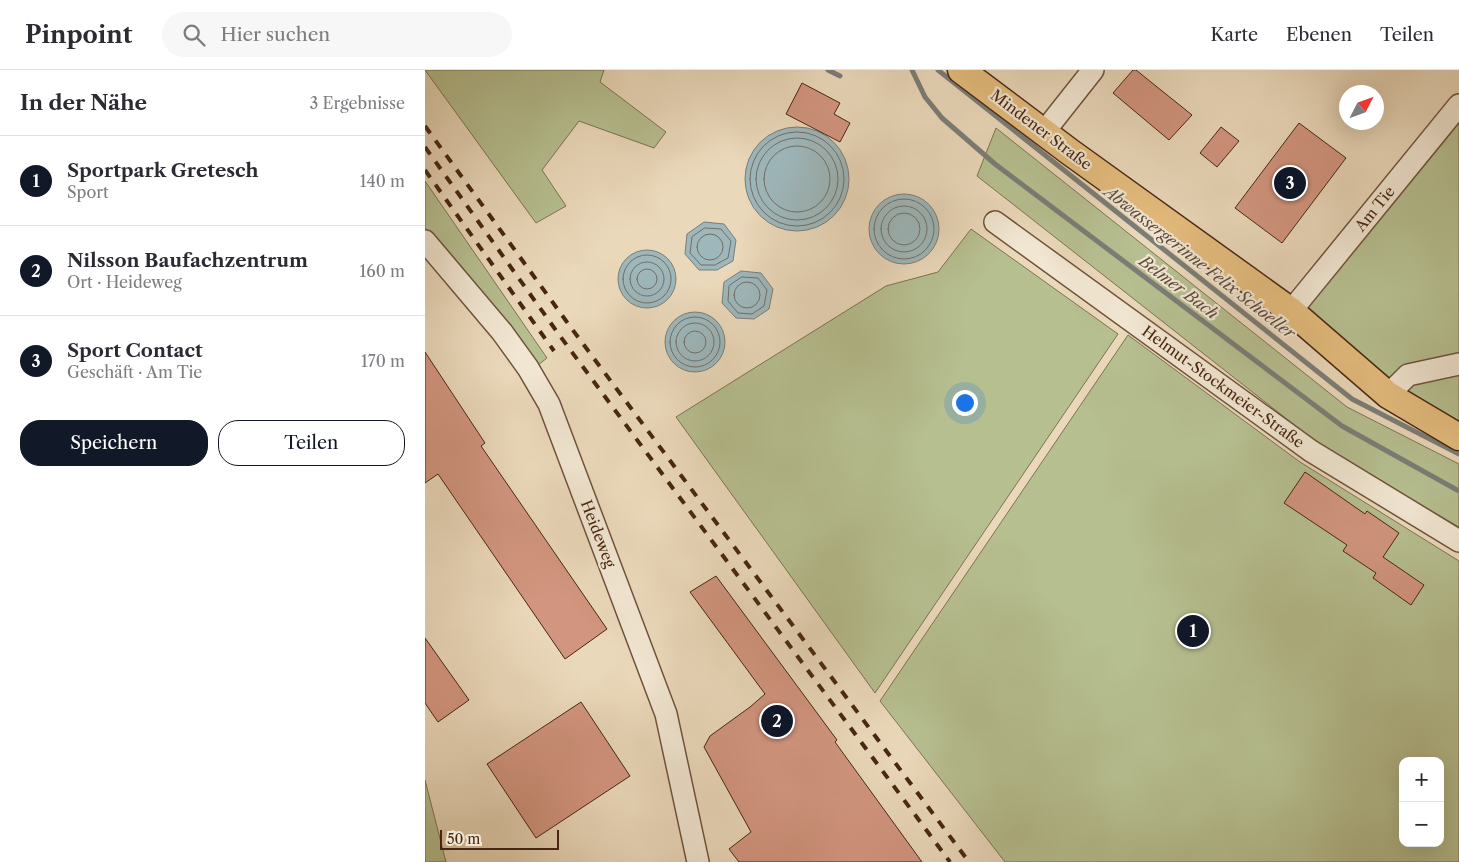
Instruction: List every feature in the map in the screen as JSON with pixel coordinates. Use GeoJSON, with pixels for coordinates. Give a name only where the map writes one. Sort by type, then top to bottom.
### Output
{"type":"FeatureCollection","features":[{"type":"Feature","properties":{"kind":"main road","name":"Mindener Straße"},"geometry":{"type":"LineString","coordinates":[[961,70],[1070,152],[1291,312],[1389,395],[1459,437]]}},
{"type":"Feature","properties":{"kind":"street"},"geometry":{"type":"LineString","coordinates":[[1044,132],[1093,70]]}},
{"type":"Feature","properties":{"kind":"street","name":"Am Tie"},"geometry":{"type":"LineString","coordinates":[[1291,312],[1459,105]]}},
{"type":"Feature","properties":{"kind":"street","name":"Helmut-Stockmeier-Straße"},"geometry":{"type":"LineString","coordinates":[[995,222],[1311,451],[1459,541]]}},
{"type":"Feature","properties":{"kind":"street","name":"Heideweg"},"geometry":{"type":"LineString","coordinates":[[425,241],[502,332],[549,404],[666,714],[698,862]]}},
{"type":"Feature","properties":{"kind":"street"},"geometry":{"type":"LineString","coordinates":[[1389,395],[1408,376],[1459,364]]}},
{"type":"Feature","properties":{"kind":"green space"},"geometry":{"type":"Polygon","coordinates":[[[425,70],[604,70],[600,82],[666,132],[654,148],[579,121],[542,170],[566,206],[536,223],[425,70]]]}},
{"type":"Feature","properties":{"kind":"green space"},"geometry":{"type":"Polygon","coordinates":[[[1459,105],[1459,437],[1291,311],[1459,105]]]}},
{"type":"Feature","properties":{"kind":"green space"},"geometry":{"type":"Polygon","coordinates":[[[996,128],[1347,407],[1459,464],[1459,527],[1311,438],[977,176],[996,128]]]}},
{"type":"Feature","properties":{"kind":"green space"},"geometry":{"type":"Polygon","coordinates":[[[425,181],[547,358],[537,366],[511,330],[425,228],[425,181]]]}},
{"type":"Feature","properties":{"kind":"green space"},"geometry":{"type":"Polygon","coordinates":[[[971,229],[1118,334],[875,693],[676,417],[886,286],[938,272],[971,229]]]}},
{"type":"Feature","properties":{"kind":"green space"},"geometry":{"type":"Polygon","coordinates":[[[1128,335],[1300,462],[1459,561],[1459,862],[1005,862],[880,701],[1128,335]]]}},
{"type":"Feature","properties":{"kind":"green space"},"geometry":{"type":"Polygon","coordinates":[[[425,780],[446,862],[425,862],[425,780]]]}},
{"type":"Feature","properties":{"kind":"water"},"geometry":{"type":"Polygon","coordinates":[[[797,127],[817,131],[834,142],[845,159],[849,179],[845,199],[834,216],[817,227],[797,231],[777,227],[760,216],[749,199],[745,179],[749,159],[760,142],[777,131],[797,127]]]}},
{"type":"Feature","properties":{"kind":"water"},"geometry":{"type":"Polygon","coordinates":[[[904,194],[917,197],[929,204],[936,216],[939,229],[936,242],[929,254],[917,261],[904,264],[891,261],[879,254],[872,242],[869,229],[872,216],[879,204],[891,197],[904,194]]]}},
{"type":"Feature","properties":{"kind":"water"},"geometry":{"type":"Polygon","coordinates":[[[704,222],[724,224],[736,240],[733,261],[717,270],[699,270],[685,254],[687,234],[704,222]]]}},
{"type":"Feature","properties":{"kind":"water"},"geometry":{"type":"Polygon","coordinates":[[[647,250],[663,255],[671,263],[676,279],[671,295],[663,303],[647,308],[631,303],[623,295],[618,279],[623,263],[631,255],[647,250]]]}},
{"type":"Feature","properties":{"kind":"water"},"geometry":{"type":"Polygon","coordinates":[[[741,271],[761,273],[773,289],[769,309],[754,319],[736,318],[722,303],[724,282],[741,271]]]}},
{"type":"Feature","properties":{"kind":"water"},"geometry":{"type":"Polygon","coordinates":[[[689,312],[701,312],[712,317],[720,325],[725,336],[723,354],[712,367],[701,372],[689,372],[678,367],[670,359],[665,348],[665,336],[670,325],[678,317],[689,312]]]}},
{"type":"Feature","properties":{"kind":"building"},"geometry":{"type":"Polygon","coordinates":[[[1133,70],[1136,70],[1192,115],[1169,140],[1113,93],[1133,70]]]}},
{"type":"Feature","properties":{"kind":"building"},"geometry":{"type":"Polygon","coordinates":[[[802,83],[840,103],[834,114],[850,123],[840,142],[786,114],[802,83]]]}},
{"type":"Feature","properties":{"kind":"building"},"geometry":{"type":"Polygon","coordinates":[[[1299,123],[1346,158],[1282,243],[1235,208],[1299,123]]]}},
{"type":"Feature","properties":{"kind":"building"},"geometry":{"type":"Polygon","coordinates":[[[1221,127],[1239,141],[1217,167],[1200,153],[1221,127]]]}},
{"type":"Feature","properties":{"kind":"building"},"geometry":{"type":"Polygon","coordinates":[[[425,352],[485,443],[481,446],[607,629],[565,659],[438,474],[425,483],[425,352]]]}},
{"type":"Feature","properties":{"kind":"building"},"geometry":{"type":"Polygon","coordinates":[[[1305,472],[1365,514],[1367,511],[1399,533],[1383,557],[1424,585],[1411,605],[1373,578],[1376,573],[1343,551],[1347,545],[1284,503],[1305,472]]]}},
{"type":"Feature","properties":{"kind":"building"},"geometry":{"type":"Polygon","coordinates":[[[716,576],[837,740],[835,742],[922,862],[739,862],[729,849],[751,832],[704,747],[710,736],[765,694],[690,592],[716,576]]]}},
{"type":"Feature","properties":{"kind":"building"},"geometry":{"type":"Polygon","coordinates":[[[425,638],[469,700],[438,722],[425,703],[425,638]]]}},
{"type":"Feature","properties":{"kind":"building"},"geometry":{"type":"Polygon","coordinates":[[[581,702],[630,776],[536,838],[487,764],[581,702]]]}},
{"type":"Feature","properties":{"kind":"waterway"},"geometry":{"type":"LineString","coordinates":[[828,70],[840,76]]}},
{"type":"Feature","properties":{"kind":"waterway","name":"Belmer Bach"},"geometry":{"type":"LineString","coordinates":[[912,70],[925,97],[942,118],[995,164],[1342,426],[1459,491]]}},
{"type":"Feature","properties":{"kind":"waterway","name":"Abwassergerinne Felix Schoeller"},"geometry":{"type":"LineString","coordinates":[[938,70],[1352,399],[1459,454]]}},
{"type":"Feature","properties":{"kind":"railway"},"geometry":{"type":"LineString","coordinates":[[425,126],[572,329],[969,862]]}},
{"type":"Feature","properties":{"kind":"railway"},"geometry":{"type":"LineString","coordinates":[[425,147],[560,336],[950,862]]}},
{"type":"Feature","properties":{"kind":"railway"},"geometry":{"type":"LineString","coordinates":[[425,170],[554,351]]}},
{"type":"Feature","properties":{"kind":"place","name":"Sport Contact"},"geometry":{"type":"Point","coordinates":[1290,183]}},
{"type":"Feature","properties":{"kind":"place","name":"Sportpark Gretesch"},"geometry":{"type":"Point","coordinates":[1193,631]}},
{"type":"Feature","properties":{"kind":"place","name":"Nilsson Baufachzentrum"},"geometry":{"type":"Point","coordinates":[777,721]}}]}
